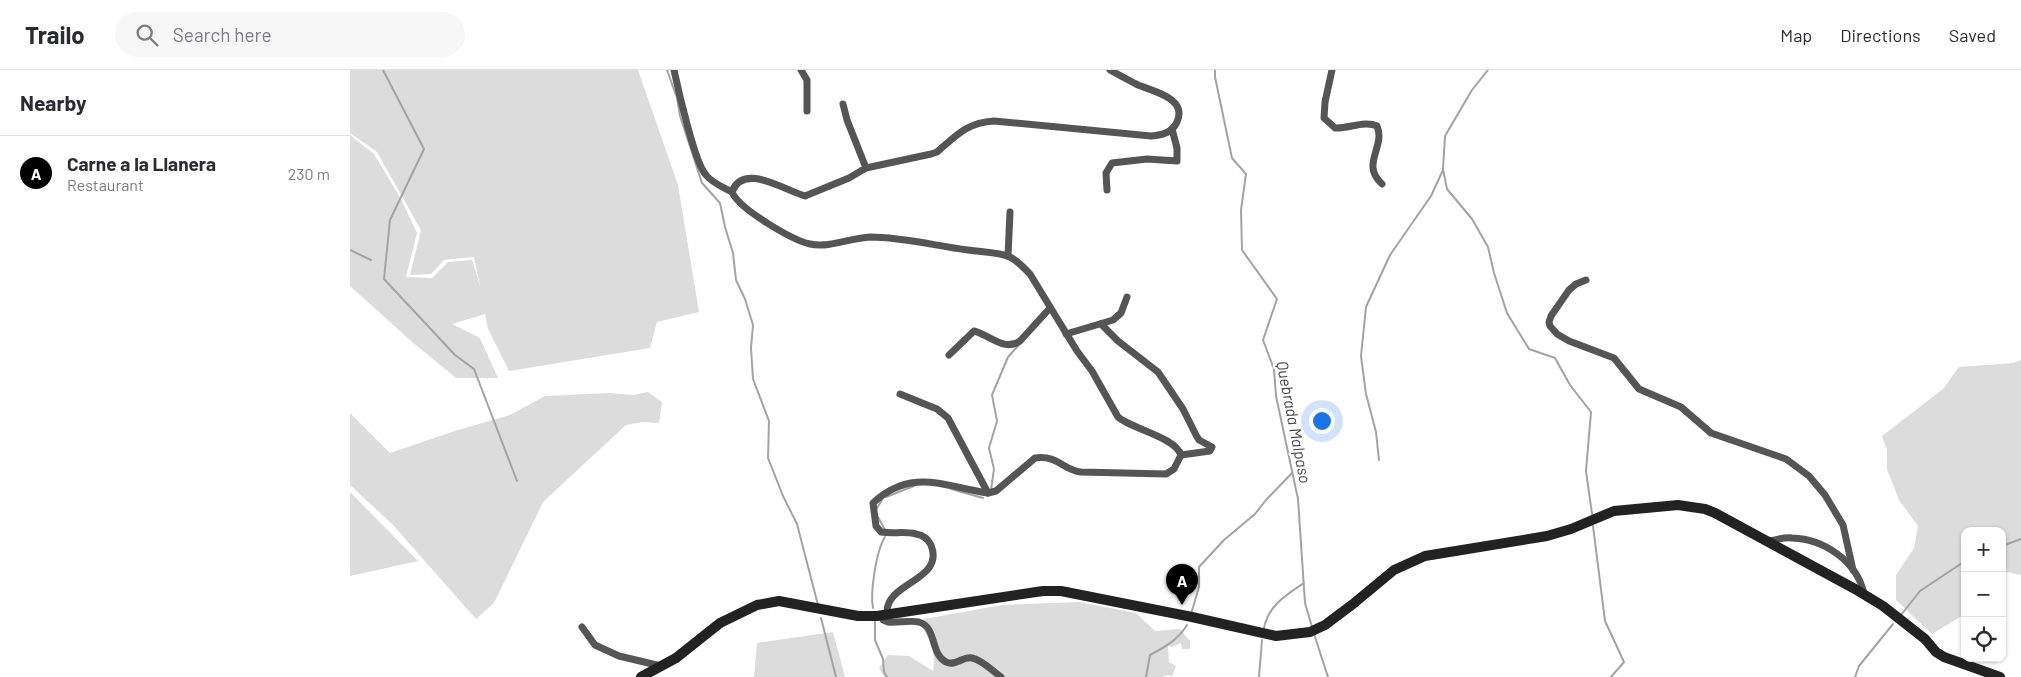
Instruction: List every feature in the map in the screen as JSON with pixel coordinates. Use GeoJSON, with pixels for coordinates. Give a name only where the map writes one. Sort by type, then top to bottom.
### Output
{"type":"FeatureCollection","features":[{"type":"Feature","properties":{"kind":"main road"},"geometry":{"type":"LineString","coordinates":[[641,677],[692,647],[714,628],[732,616],[767,602],[779,601],[858,616],[882,615],[1042,591],[1061,591],[1276,636],[1314,630],[1340,614],[1380,580],[1404,564],[1442,553],[1546,536],[1571,529],[1614,511],[1678,505],[1693,506],[1715,513],[1768,541],[1883,606],[1918,633],[1936,652],[1944,657],[2000,677]]}},
{"type":"Feature","properties":{"kind":"street"},"geometry":{"type":"LineString","coordinates":[[674,70],[696,153],[704,173],[718,185],[732,192]]}},
{"type":"Feature","properties":{"kind":"street"},"geometry":{"type":"LineString","coordinates":[[801,70],[807,80],[807,111]]}},
{"type":"Feature","properties":{"kind":"street"},"geometry":{"type":"LineString","coordinates":[[1110,70],[1171,99],[1176,104],[1178,114],[1177,122],[1172,129],[1164,135],[1151,136],[994,121],[981,122],[968,126],[937,152],[866,168],[849,178],[804,196],[762,179],[752,178],[740,180],[734,185],[732,192],[734,198],[753,212],[788,235],[810,244],[826,245],[870,238],[920,242],[1008,256],[1030,274],[1066,334],[1092,370],[1118,417],[1124,422],[1168,442],[1178,449],[1181,456]]}},
{"type":"Feature","properties":{"kind":"street"},"geometry":{"type":"LineString","coordinates":[[1332,70],[1324,102],[1324,118],[1335,128],[1369,124],[1377,126],[1379,137],[1373,172],[1382,184]]}},
{"type":"Feature","properties":{"kind":"street"},"geometry":{"type":"LineString","coordinates":[[843,104],[847,120],[866,168]]}},
{"type":"Feature","properties":{"kind":"street"},"geometry":{"type":"LineString","coordinates":[[1107,190],[1106,173],[1114,162],[1147,159],[1176,161],[1177,148],[1172,129]]}},
{"type":"Feature","properties":{"kind":"street"},"geometry":{"type":"LineString","coordinates":[[1008,256],[1010,212]]}},
{"type":"Feature","properties":{"kind":"street"},"geometry":{"type":"LineString","coordinates":[[1586,280],[1576,284],[1569,290],[1551,316],[1550,326],[1557,334],[1569,341],[1614,358],[1639,389],[1681,407],[1711,433],[1786,459],[1809,476],[1825,495],[1843,525],[1853,570]]}},
{"type":"Feature","properties":{"kind":"street"},"geometry":{"type":"LineString","coordinates":[[1066,334],[1101,324],[1117,317],[1121,313],[1127,297]]}},
{"type":"Feature","properties":{"kind":"street"},"geometry":{"type":"LineString","coordinates":[[949,354],[974,331],[1002,344],[1015,345],[1050,308]]}},
{"type":"Feature","properties":{"kind":"street"},"geometry":{"type":"LineString","coordinates":[[1101,324],[1118,341],[1158,372],[1183,409],[1199,440],[1212,447],[1210,451],[1181,456]]}},
{"type":"Feature","properties":{"kind":"street"},"geometry":{"type":"LineString","coordinates":[[900,394],[936,409],[948,418],[988,494]]}},
{"type":"Feature","properties":{"kind":"street"},"geometry":{"type":"LineString","coordinates":[[1001,677],[973,658],[966,658],[952,664],[946,662],[936,651],[930,632],[918,622],[888,622],[883,620],[882,615],[887,611],[887,603],[892,596],[913,582],[930,566],[934,555],[930,544],[921,535],[915,533],[881,532],[876,526],[873,503],[888,492],[925,481],[938,482],[988,494],[996,491],[1035,458],[1042,457],[1055,460],[1073,470],[1081,472],[1166,474],[1174,469],[1181,456]]}},
{"type":"Feature","properties":{"kind":"street"},"geometry":{"type":"LineString","coordinates":[[1768,541],[1789,537],[1819,543],[1840,556],[1853,570],[1861,583],[1864,594]]}},
{"type":"Feature","properties":{"kind":"street"},"geometry":{"type":"LineString","coordinates":[[579,630],[596,645],[619,656],[662,666]]}},
{"type":"Feature","properties":{"kind":"shaded area"},"geometry":{"type":"Polygon","coordinates":[[[350,70],[638,70],[678,185],[699,312],[657,322],[650,348],[509,371],[488,329],[485,314],[452,324],[480,338],[498,378],[456,378],[411,341],[350,286],[350,135],[374,154],[401,199],[417,233],[406,277],[432,278],[448,262],[472,260],[480,286],[474,257],[444,260],[431,274],[410,275],[421,230],[377,152],[350,133],[350,70]]]}},
{"type":"Feature","properties":{"kind":"shaded area"},"geometry":{"type":"Polygon","coordinates":[[[2021,360],[2021,575],[2006,572],[2006,527],[1961,527],[1961,616],[1932,634],[1896,600],[1896,575],[1914,548],[1918,526],[1899,500],[1887,469],[1887,450],[1882,436],[1943,389],[1959,367],[2013,363],[2021,360]]]}},
{"type":"Feature","properties":{"kind":"shaded area"},"geometry":{"type":"Polygon","coordinates":[[[648,392],[662,402],[659,423],[643,422],[626,425],[543,502],[494,603],[476,619],[393,525],[350,485],[350,413],[390,453],[510,415],[545,396],[610,393],[633,395],[648,392]]]}},
{"type":"Feature","properties":{"kind":"shaded area"},"geometry":{"type":"Polygon","coordinates":[[[350,492],[355,497],[418,561],[350,576],[350,492]]]}},
{"type":"Feature","properties":{"kind":"shaded area"},"geometry":{"type":"Polygon","coordinates":[[[1079,602],[1136,613],[1155,631],[1180,629],[1190,641],[1190,649],[1182,649],[1181,643],[1172,647],[1168,646],[1169,662],[1176,666],[1172,677],[1168,675],[1162,677],[884,677],[879,668],[888,655],[909,656],[933,671],[933,651],[919,620],[1002,605],[1079,602]]]}},
{"type":"Feature","properties":{"kind":"shaded area"},"geometry":{"type":"Polygon","coordinates":[[[833,632],[845,677],[754,677],[757,643],[833,632]]]}},
{"type":"Feature","properties":{"kind":"waterway"},"geometry":{"type":"LineString","coordinates":[[383,70],[424,149],[390,220],[384,279],[455,355],[474,369],[517,481]]}},
{"type":"Feature","properties":{"kind":"waterway"},"geometry":{"type":"LineString","coordinates":[[667,70],[702,183],[720,203],[733,253],[736,280],[745,299],[753,325],[751,348],[753,379],[769,421],[768,458],[783,496],[797,524],[818,605]]}},
{"type":"Feature","properties":{"kind":"waterway","name":"Quebrada Malpaso"},"geometry":{"type":"LineString","coordinates":[[1215,70],[1232,158],[1246,174],[1241,210],[1242,250],[1277,299],[1263,340],[1274,369],[1276,396],[1298,499],[1305,603],[1312,627]]}},
{"type":"Feature","properties":{"kind":"waterway"},"geometry":{"type":"LineString","coordinates":[[1488,70],[1472,90],[1445,136],[1443,169],[1447,189],[1472,219],[1488,247],[1507,313],[1529,349],[1555,358],[1570,385],[1591,412],[1586,471],[1592,514]]}},
{"type":"Feature","properties":{"kind":"waterway"},"geometry":{"type":"LineString","coordinates":[[1379,460],[1376,432],[1366,394],[1361,356],[1366,307],[1390,255],[1431,196],[1443,170]]}},
{"type":"Feature","properties":{"kind":"waterway"},"geometry":{"type":"LineString","coordinates":[[350,250],[371,260]]}},
{"type":"Feature","properties":{"kind":"waterway"},"geometry":{"type":"LineString","coordinates":[[991,490],[994,469],[989,448],[997,421],[992,395],[1008,357],[1018,346]]}},
{"type":"Feature","properties":{"kind":"waterway"},"geometry":{"type":"LineString","coordinates":[[1191,614],[1199,587],[1199,567],[1224,540],[1255,514],[1292,473]]}},
{"type":"Feature","properties":{"kind":"waterway"},"geometry":{"type":"LineString","coordinates":[[886,497],[914,486]]}},
{"type":"Feature","properties":{"kind":"waterway"},"geometry":{"type":"LineString","coordinates":[[951,489],[983,498]]}},
{"type":"Feature","properties":{"kind":"waterway"},"geometry":{"type":"LineString","coordinates":[[877,508],[882,500]]}},
{"type":"Feature","properties":{"kind":"waterway"},"geometry":{"type":"LineString","coordinates":[[878,517],[885,530]]}},
{"type":"Feature","properties":{"kind":"waterway"},"geometry":{"type":"LineString","coordinates":[[1593,526],[1605,621],[1624,662],[1611,677]]}},
{"type":"Feature","properties":{"kind":"waterway"},"geometry":{"type":"LineString","coordinates":[[873,608],[874,572],[885,537]]}},
{"type":"Feature","properties":{"kind":"waterway"},"geometry":{"type":"LineString","coordinates":[[2006,545],[2021,539]]}},
{"type":"Feature","properties":{"kind":"waterway"},"geometry":{"type":"LineString","coordinates":[[1901,615],[1920,591],[1961,564]]}},
{"type":"Feature","properties":{"kind":"waterway"},"geometry":{"type":"LineString","coordinates":[[1264,628],[1269,613],[1274,607],[1284,597],[1304,583]]}},
{"type":"Feature","properties":{"kind":"waterway"},"geometry":{"type":"LineString","coordinates":[[821,618],[836,677]]}},
{"type":"Feature","properties":{"kind":"waterway"},"geometry":{"type":"LineString","coordinates":[[875,620],[875,640],[883,659],[884,672],[887,677]]}},
{"type":"Feature","properties":{"kind":"waterway"},"geometry":{"type":"LineString","coordinates":[[1855,677],[1859,666],[1893,624]]}},
{"type":"Feature","properties":{"kind":"waterway"},"geometry":{"type":"LineString","coordinates":[[1146,677],[1150,655],[1175,639],[1187,625]]}},
{"type":"Feature","properties":{"kind":"waterway","name":"Quebrada Malpaso"},"geometry":{"type":"LineString","coordinates":[[1314,634],[1328,677]]}},
{"type":"Feature","properties":{"kind":"waterway"},"geometry":{"type":"LineString","coordinates":[[1259,677],[1262,640]]}},
{"type":"Feature","properties":{"kind":"place","name":"Carne a la Llanera"},"geometry":{"type":"Point","coordinates":[1182,605]}}]}
